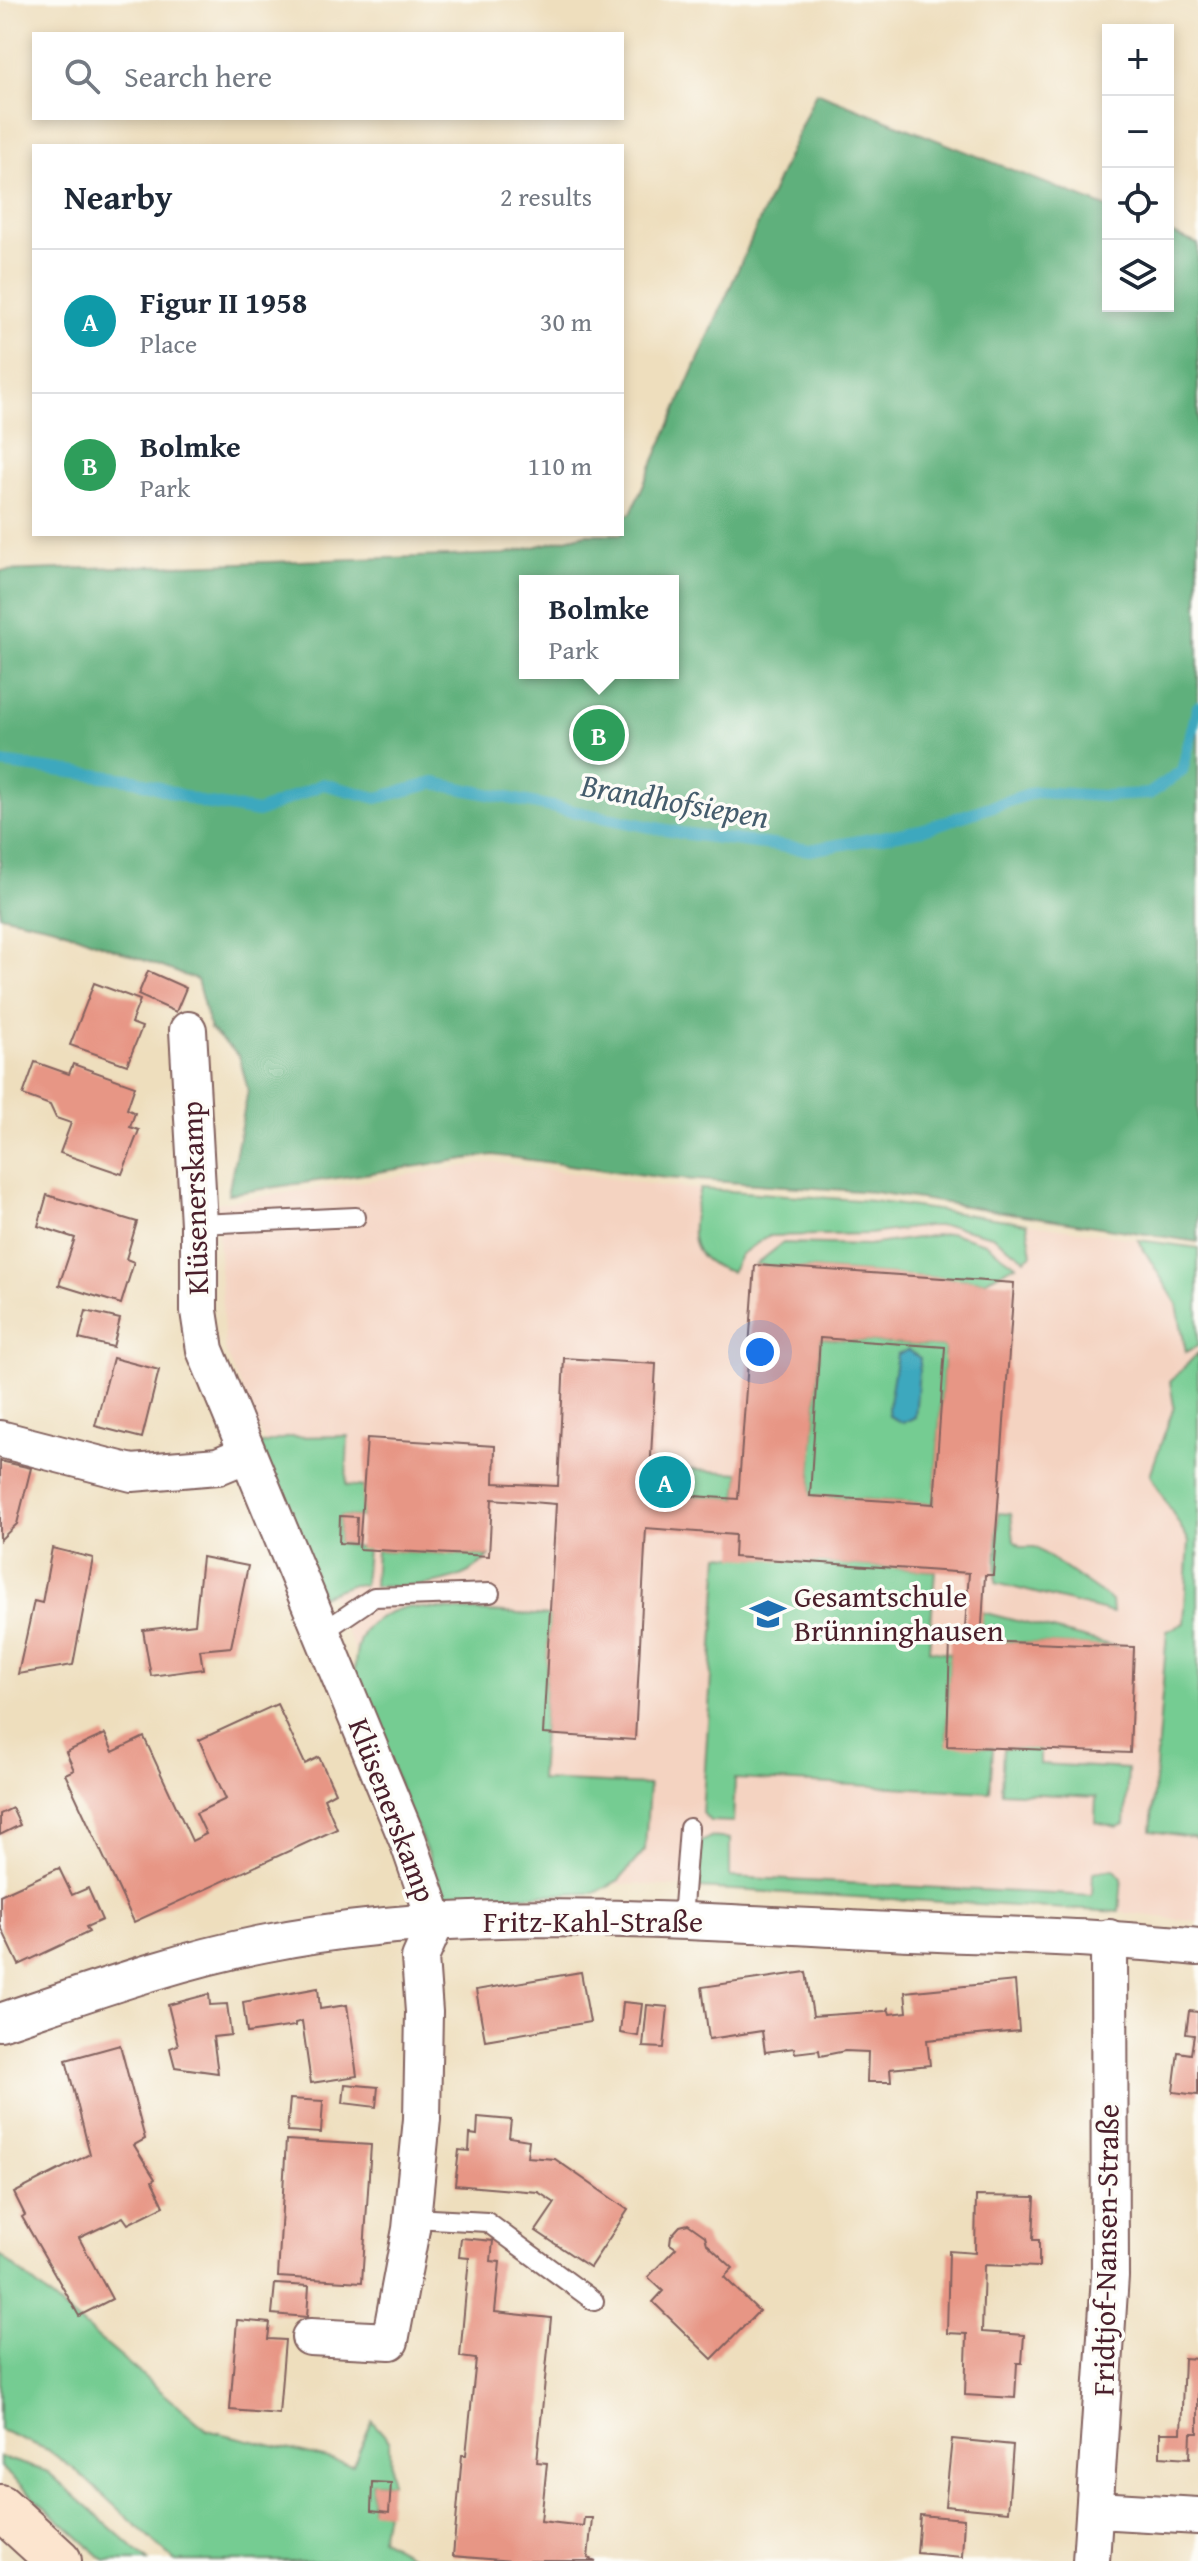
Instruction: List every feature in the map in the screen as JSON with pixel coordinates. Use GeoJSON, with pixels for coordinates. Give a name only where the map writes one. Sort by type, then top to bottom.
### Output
{"type":"FeatureCollection","features":[{"type":"Feature","properties":{"kind":"main road"},"geometry":{"type":"LineString","coordinates":[[0,2507],[59,2561]]}},
{"type":"Feature","properties":{"kind":"street","name":"Klüsenerskamp"},"geometry":{"type":"LineString","coordinates":[[188,1030],[199,1224],[199,1311],[205,1350],[408,1841],[436,1922],[420,1958],[424,2012],[422,2119],[413,2218],[390,2341],[310,2337]]}},
{"type":"Feature","properties":{"kind":"street"},"geometry":{"type":"LineString","coordinates":[[0,1439],[132,1473],[218,1466],[247,1454]]}},
{"type":"Feature","properties":{"kind":"street","name":"Fritz-Kahl-Straße"},"geometry":{"type":"LineString","coordinates":[[0,2022],[170,1965],[265,1943],[436,1922],[682,1919],[1109,1938],[1198,1947]]}},
{"type":"Feature","properties":{"kind":"street","name":"Fridtjof-Nansen-Straße"},"geometry":{"type":"LineString","coordinates":[[1091,2561],[1097,2510],[1110,2276],[1109,1938]]}},
{"type":"Feature","properties":{"kind":"street"},"geometry":{"type":"LineString","coordinates":[[1097,2510],[1198,2516]]}},
{"type":"Feature","properties":{"kind":"lane"},"geometry":{"type":"LineString","coordinates":[[199,1224],[356,1217]]}},
{"type":"Feature","properties":{"kind":"lane"},"geometry":{"type":"LineString","coordinates":[[321,1633],[374,1597],[490,1593]]}},
{"type":"Feature","properties":{"kind":"lane"},"geometry":{"type":"LineString","coordinates":[[682,1919],[689,1828]]}},
{"type":"Feature","properties":{"kind":"lane"},"geometry":{"type":"LineString","coordinates":[[413,2218],[487,2222],[594,2301]]}},
{"type":"Feature","properties":{"kind":"shaded area","name":"Gesamtschule Brünninghausen"},"geometry":{"type":"Polygon","coordinates":[[[494,1162],[668,1187],[872,1201],[1198,1248],[1198,1922],[1119,1912],[646,1885],[453,1878],[225,1350],[216,1203],[494,1162]]]}},
{"type":"Feature","properties":{"kind":"green space"},"geometry":{"type":"Polygon","coordinates":[[[816,92],[1102,206],[1102,312],[1174,312],[1174,234],[1198,244],[1198,1242],[874,1192],[666,1178],[493,1155],[228,1194],[248,1090],[239,1056],[210,1029],[197,980],[55,927],[0,915],[0,571],[505,554],[578,536],[624,536],[624,516],[631,513],[816,92]]]}},
{"type":"Feature","properties":{"kind":"green space"},"geometry":{"type":"Polygon","coordinates":[[[700,1189],[872,1201],[1027,1223],[1032,1254],[1025,1259],[992,1236],[953,1226],[927,1226],[870,1234],[768,1236],[740,1255],[732,1272],[705,1260],[694,1241],[694,1217],[700,1189]]]}},
{"type":"Feature","properties":{"kind":"green space"},"geometry":{"type":"Polygon","coordinates":[[[951,1233],[985,1243],[1016,1265],[984,1281],[755,1265],[783,1243],[868,1245],[951,1233]]]}},
{"type":"Feature","properties":{"kind":"green space"},"geometry":{"type":"Polygon","coordinates":[[[1138,1240],[1198,1248],[1198,1346],[1186,1352],[1177,1304],[1138,1240]]]}},
{"type":"Feature","properties":{"kind":"green space"},"geometry":{"type":"Polygon","coordinates":[[[820,1338],[945,1347],[934,1504],[810,1496],[820,1338]]]}},
{"type":"Feature","properties":{"kind":"green space"},"geometry":{"type":"Polygon","coordinates":[[[1198,1353],[1198,1838],[1151,1831],[1167,1631],[1184,1623],[1189,1541],[1150,1475],[1174,1406],[1170,1382],[1198,1353]]]}},
{"type":"Feature","properties":{"kind":"green space"},"geometry":{"type":"Polygon","coordinates":[[[348,1436],[346,1485],[364,1487],[362,1517],[340,1516],[339,1543],[367,1549],[364,1585],[350,1585],[321,1596],[259,1445],[289,1437],[348,1436]]]}},
{"type":"Feature","properties":{"kind":"green space"},"geometry":{"type":"Polygon","coordinates":[[[650,1467],[740,1473],[737,1499],[649,1493],[650,1467]]]}},
{"type":"Feature","properties":{"kind":"green space"},"geometry":{"type":"Polygon","coordinates":[[[998,1513],[1011,1514],[1014,1541],[1021,1547],[1035,1547],[1112,1601],[1113,1613],[996,1583],[998,1513]]]}},
{"type":"Feature","properties":{"kind":"green space"},"geometry":{"type":"Polygon","coordinates":[[[376,1550],[489,1556],[465,1574],[451,1579],[419,1585],[374,1586],[376,1550]]]}},
{"type":"Feature","properties":{"kind":"green space"},"geometry":{"type":"Polygon","coordinates":[[[719,1555],[935,1571],[929,1650],[950,1653],[947,1743],[993,1748],[990,1792],[735,1779],[733,1822],[710,1821],[702,1813],[719,1555]]]}},
{"type":"Feature","properties":{"kind":"green space"},"geometry":{"type":"Polygon","coordinates":[[[406,1607],[550,1616],[540,1780],[649,1785],[645,1850],[619,1880],[595,1893],[446,1898],[355,1680],[356,1652],[364,1632],[380,1617],[406,1607]]]}},
{"type":"Feature","properties":{"kind":"green space"},"geometry":{"type":"Polygon","coordinates":[[[982,1612],[1118,1647],[981,1641],[982,1612]]]}},
{"type":"Feature","properties":{"kind":"green space"},"geometry":{"type":"Polygon","coordinates":[[[1003,1748],[1040,1749],[1040,1764],[1128,1769],[1125,1824],[1117,1827],[1095,1822],[1096,1797],[1001,1792],[1003,1748]]]}},
{"type":"Feature","properties":{"kind":"green space"},"geometry":{"type":"Polygon","coordinates":[[[710,1837],[730,1839],[730,1877],[1092,1896],[1093,1872],[1114,1869],[1122,1878],[1119,1912],[697,1888],[701,1842],[710,1837]]]}},
{"type":"Feature","properties":{"kind":"green space"},"geometry":{"type":"Polygon","coordinates":[[[0,2255],[207,2430],[353,2465],[372,2421],[390,2442],[391,2483],[372,2482],[371,2510],[386,2512],[381,2539],[421,2561],[175,2561],[79,2473],[48,2450],[0,2430],[0,2255]]]}},
{"type":"Feature","properties":{"kind":"green space"},"geometry":{"type":"Polygon","coordinates":[[[0,2457],[48,2472],[148,2561],[105,2561],[0,2467],[0,2457]]]}},
{"type":"Feature","properties":{"kind":"water"},"geometry":{"type":"Polygon","coordinates":[[[908,1350],[920,1358],[915,1417],[903,1423],[889,1416],[888,1409],[897,1354],[908,1350]]]}},
{"type":"Feature","properties":{"kind":"building"},"geometry":{"type":"Polygon","coordinates":[[[148,971],[186,988],[176,1012],[138,995],[148,971]]]}},
{"type":"Feature","properties":{"kind":"building"},"geometry":{"type":"Polygon","coordinates":[[[94,983],[140,1000],[131,1023],[142,1027],[127,1065],[70,1045],[94,983]]]}},
{"type":"Feature","properties":{"kind":"building"},"geometry":{"type":"Polygon","coordinates":[[[35,1062],[69,1074],[73,1064],[135,1086],[127,1109],[135,1113],[130,1127],[139,1130],[122,1174],[60,1153],[71,1123],[56,1118],[50,1105],[23,1095],[35,1062]]]}},
{"type":"Feature","properties":{"kind":"building"},"geometry":{"type":"Polygon","coordinates":[[[47,1195],[137,1222],[126,1259],[134,1262],[121,1304],[59,1285],[75,1238],[38,1226],[47,1195]]]}},
{"type":"Feature","properties":{"kind":"building"},"geometry":{"type":"Polygon","coordinates":[[[755,1265],[1014,1283],[993,1575],[985,1575],[981,1641],[1134,1647],[1130,1753],[947,1746],[950,1640],[964,1641],[969,1573],[734,1557],[735,1535],[646,1528],[635,1740],[543,1734],[556,1504],[492,1499],[489,1556],[359,1549],[367,1438],[495,1446],[494,1483],[558,1486],[564,1358],[656,1364],[649,1493],[738,1499],[755,1265]],[[820,1338],[810,1496],[934,1504],[945,1347],[820,1338]]]}},
{"type":"Feature","properties":{"kind":"building"},"geometry":{"type":"Polygon","coordinates":[[[86,1311],[120,1319],[113,1347],[79,1339],[86,1311]]]}},
{"type":"Feature","properties":{"kind":"building"},"geometry":{"type":"Polygon","coordinates":[[[113,1358],[159,1370],[142,1438],[95,1426],[113,1358]]]}},
{"type":"Feature","properties":{"kind":"building"},"geometry":{"type":"Polygon","coordinates":[[[0,1461],[31,1468],[17,1524],[0,1540],[0,1461]]]}},
{"type":"Feature","properties":{"kind":"building"},"geometry":{"type":"Polygon","coordinates":[[[340,1516],[357,1517],[356,1544],[339,1543],[340,1516]]]}},
{"type":"Feature","properties":{"kind":"building"},"geometry":{"type":"Polygon","coordinates":[[[52,1548],[93,1558],[73,1665],[18,1674],[34,1601],[42,1603],[52,1548]]]}},
{"type":"Feature","properties":{"kind":"building"},"geometry":{"type":"Polygon","coordinates":[[[202,1557],[248,1566],[231,1647],[200,1650],[203,1669],[151,1676],[143,1630],[195,1624],[202,1557]]]}},
{"type":"Feature","properties":{"kind":"building"},"geometry":{"type":"Polygon","coordinates":[[[277,1704],[305,1764],[319,1757],[335,1792],[324,1798],[337,1829],[134,1922],[65,1774],[74,1770],[66,1752],[105,1734],[113,1752],[144,1737],[192,1841],[206,1834],[196,1813],[226,1799],[199,1740],[277,1704]]]}},
{"type":"Feature","properties":{"kind":"building"},"geometry":{"type":"Polygon","coordinates":[[[12,1808],[20,1825],[0,1835],[0,1814],[12,1808]]]}},
{"type":"Feature","properties":{"kind":"building"},"geometry":{"type":"Polygon","coordinates":[[[59,1868],[72,1895],[88,1888],[102,1920],[86,1927],[89,1932],[19,1965],[0,1925],[0,1895],[59,1868]]]}},
{"type":"Feature","properties":{"kind":"building"},"geometry":{"type":"Polygon","coordinates":[[[581,1972],[590,2022],[485,2040],[476,1990],[581,1972]]]}},
{"type":"Feature","properties":{"kind":"building"},"geometry":{"type":"Polygon","coordinates":[[[806,1972],[813,2016],[886,2011],[888,2008],[890,2014],[907,2012],[905,1992],[1015,1981],[1019,2031],[927,2040],[930,2065],[890,2069],[891,2082],[867,2082],[868,2052],[845,2051],[820,2056],[819,2050],[795,2053],[794,2048],[765,2052],[762,2031],[709,2039],[702,1987],[806,1972]]]}},
{"type":"Feature","properties":{"kind":"building"},"geometry":{"type":"Polygon","coordinates":[[[318,1988],[320,2009],[347,2005],[357,2076],[311,2083],[302,2021],[295,2023],[295,2026],[247,2033],[243,2002],[318,1988]]]}},
{"type":"Feature","properties":{"kind":"building"},"geometry":{"type":"Polygon","coordinates":[[[209,1994],[210,2005],[227,2004],[231,2035],[213,2037],[218,2073],[175,2067],[170,2048],[178,2045],[168,2005],[209,1994]]]}},
{"type":"Feature","properties":{"kind":"building"},"geometry":{"type":"Polygon","coordinates":[[[623,2002],[642,2004],[638,2036],[620,2033],[623,2002]]]}},
{"type":"Feature","properties":{"kind":"building"},"geometry":{"type":"Polygon","coordinates":[[[647,2005],[668,2007],[664,2048],[643,2047],[647,2005]]]}},
{"type":"Feature","properties":{"kind":"building"},"geometry":{"type":"Polygon","coordinates":[[[1189,2011],[1198,2012],[1198,2095],[1173,2092],[1178,2052],[1191,2054],[1194,2035],[1186,2034],[1189,2011]]]}},
{"type":"Feature","properties":{"kind":"building"},"geometry":{"type":"Polygon","coordinates":[[[120,2045],[145,2139],[134,2145],[155,2179],[152,2181],[164,2206],[128,2224],[123,2217],[79,2238],[112,2299],[79,2316],[22,2217],[25,2215],[14,2193],[90,2154],[66,2060],[120,2045]]]}},
{"type":"Feature","properties":{"kind":"building"},"geometry":{"type":"Polygon","coordinates":[[[345,2084],[378,2087],[376,2107],[343,2103],[345,2084]]]}},
{"type":"Feature","properties":{"kind":"building"},"geometry":{"type":"Polygon","coordinates":[[[290,2099],[323,2101],[321,2133],[287,2131],[290,2099]]]}},
{"type":"Feature","properties":{"kind":"building"},"geometry":{"type":"Polygon","coordinates":[[[478,2117],[511,2120],[509,2137],[529,2140],[527,2157],[555,2159],[628,2210],[590,2267],[536,2231],[555,2203],[538,2192],[455,2185],[459,2150],[469,2151],[470,2134],[477,2135],[478,2117]]]}},
{"type":"Feature","properties":{"kind":"building"},"geometry":{"type":"Polygon","coordinates":[[[286,2140],[371,2145],[362,2282],[278,2277],[286,2140]]]}},
{"type":"Feature","properties":{"kind":"building"},"geometry":{"type":"Polygon","coordinates":[[[976,2196],[1035,2197],[1033,2240],[1039,2240],[1039,2267],[984,2265],[982,2332],[1024,2335],[1022,2363],[1017,2363],[1015,2398],[965,2395],[967,2334],[947,2333],[949,2251],[975,2253],[976,2196]]]}},
{"type":"Feature","properties":{"kind":"building"},"geometry":{"type":"Polygon","coordinates":[[[688,2224],[705,2236],[707,2244],[733,2268],[724,2277],[759,2311],[712,2359],[653,2302],[663,2291],[648,2277],[676,2248],[670,2244],[671,2236],[680,2226],[688,2224]]]}},
{"type":"Feature","properties":{"kind":"building"},"geometry":{"type":"Polygon","coordinates":[[[461,2238],[493,2241],[491,2261],[500,2262],[495,2312],[551,2318],[537,2462],[547,2463],[541,2521],[583,2526],[584,2518],[592,2518],[588,2558],[596,2561],[512,2561],[453,2556],[462,2455],[466,2455],[476,2359],[460,2357],[469,2258],[459,2257],[461,2238]]]}},
{"type":"Feature","properties":{"kind":"building"},"geometry":{"type":"Polygon","coordinates":[[[275,2284],[309,2286],[307,2317],[272,2314],[275,2284]]]}},
{"type":"Feature","properties":{"kind":"building"},"geometry":{"type":"Polygon","coordinates":[[[237,2320],[270,2323],[268,2339],[285,2340],[279,2414],[230,2410],[237,2320]]]}},
{"type":"Feature","properties":{"kind":"building"},"geometry":{"type":"Polygon","coordinates":[[[1184,2358],[1198,2359],[1198,2433],[1191,2433],[1190,2458],[1160,2456],[1160,2433],[1181,2433],[1184,2358]]]}},
{"type":"Feature","properties":{"kind":"building"},"geometry":{"type":"Polygon","coordinates":[[[952,2439],[1013,2445],[1008,2512],[945,2506],[952,2439]]]}},
{"type":"Feature","properties":{"kind":"building"},"geometry":{"type":"Polygon","coordinates":[[[372,2482],[391,2483],[389,2513],[371,2511],[372,2482]]]}},
{"type":"Feature","properties":{"kind":"building"},"geometry":{"type":"Polygon","coordinates":[[[920,2515],[964,2519],[962,2557],[917,2553],[920,2515]]]}},
{"type":"Feature","properties":{"kind":"waterway","name":"Brandhofsiepen"},"geometry":{"type":"LineString","coordinates":[[0,763],[135,780],[204,803],[258,812],[323,784],[377,798],[434,783],[681,833],[810,850],[921,830],[1035,792],[1105,796],[1149,794],[1182,771],[1198,707]]}},
{"type":"Feature","properties":{"kind":"place","name":"Bolmke"},"geometry":{"type":"Point","coordinates":[599,735]}},
{"type":"Feature","properties":{"kind":"place","name":"Figur II 1958"},"geometry":{"type":"Point","coordinates":[665,1482]}},
{"type":"Feature","properties":{"kind":"place","name":"Gesamtschule Brünninghausen"},"geometry":{"type":"Point","coordinates":[768,1614]}}]}
